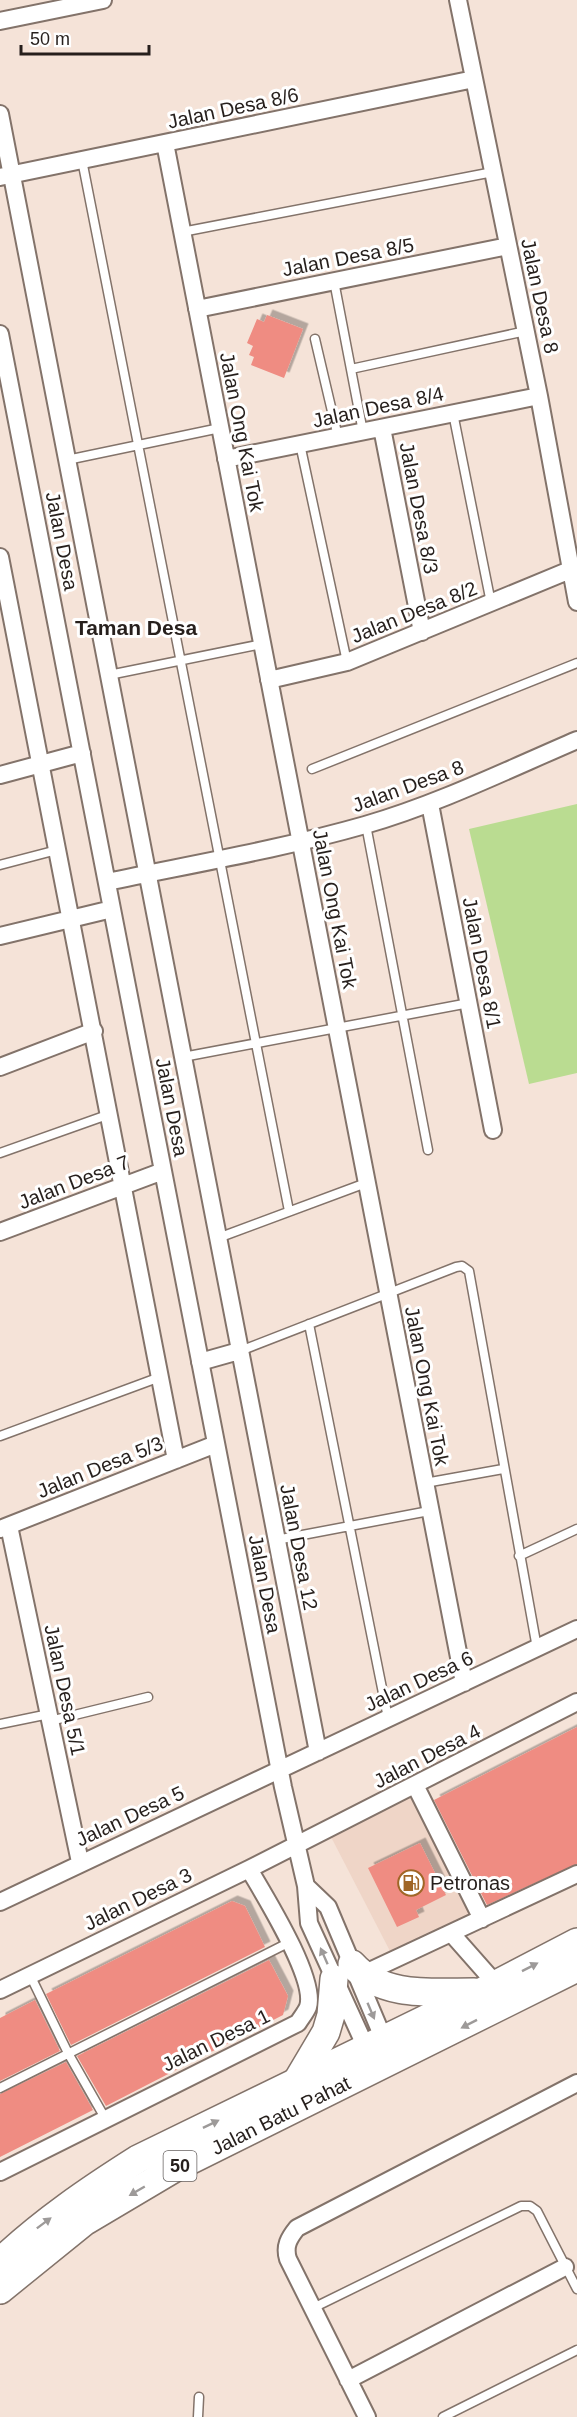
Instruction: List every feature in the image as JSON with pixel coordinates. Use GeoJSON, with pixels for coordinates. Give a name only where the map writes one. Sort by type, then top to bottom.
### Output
{"type":"FeatureCollection","features":[{"type":"Feature","properties":{"kind":"highway","name":"Jalan Batu Pahat"},"geometry":{"type":"LineString","coordinates":[[0,2290],[84,2222],[380,2054],[490,1988],[577,1942]]}},
{"type":"Feature","properties":{"kind":"highway","name":"Jalan Batu Pahat"},"geometry":{"type":"LineString","coordinates":[[0,2262],[26,2236],[85,2192],[138,2159],[297,2082],[380,2054],[577,1968]]}},
{"type":"Feature","properties":{"kind":"highway"},"geometry":{"type":"LineString","coordinates":[[297,2082],[326,2032],[349,1972],[392,1988],[410,1991],[490,1988]]}},
{"type":"Feature","properties":{"kind":"street"},"geometry":{"type":"LineString","coordinates":[[0,21],[103,0]]}},
{"type":"Feature","properties":{"kind":"street","name":"Jalan Desa 8"},"geometry":{"type":"LineString","coordinates":[[458,0],[539,396],[577,602]]}},
{"type":"Feature","properties":{"kind":"street","name":"Jalan Desa 8/6"},"geometry":{"type":"LineString","coordinates":[[6,176],[474,79]]}},
{"type":"Feature","properties":{"kind":"street","name":"Jalan Desa"},"geometry":{"type":"LineString","coordinates":[[0,114],[6,176],[67,460],[239,1351]]}},
{"type":"Feature","properties":{"kind":"street","name":"Jalan Ong Kai Tok"},"geometry":{"type":"LineString","coordinates":[[165,143],[464,1683]]}},
{"type":"Feature","properties":{"kind":"street","name":"Jalan Desa 8/5"},"geometry":{"type":"LineString","coordinates":[[197,309],[508,246]]}},
{"type":"Feature","properties":{"kind":"street","name":"Jalan Desa"},"geometry":{"type":"LineString","coordinates":[[1,343],[283,1787],[306,1886],[309,1923],[349,1972],[380,2054]]}},
{"type":"Feature","properties":{"kind":"street","name":"Jalan Desa 8/4"},"geometry":{"type":"LineString","coordinates":[[226,459],[539,396]]}},
{"type":"Feature","properties":{"kind":"street","name":"Jalan Desa 8/3"},"geometry":{"type":"LineString","coordinates":[[382,428],[422,632]]}},
{"type":"Feature","properties":{"kind":"street"},"geometry":{"type":"LineString","coordinates":[[1,567],[94,1031],[176,1460]]}},
{"type":"Feature","properties":{"kind":"street","name":"Jalan Desa 8/2"},"geometry":{"type":"LineString","coordinates":[[269,680],[347,662],[570,570]]}},
{"type":"Feature","properties":{"kind":"street","name":"Jalan Desa 8"},"geometry":{"type":"LineString","coordinates":[[107,882],[300,842],[366,825],[430,804],[577,740]]}},
{"type":"Feature","properties":{"kind":"street"},"geometry":{"type":"LineString","coordinates":[[0,775],[82,753]]}},
{"type":"Feature","properties":{"kind":"street","name":"Jalan Desa 8/1"},"geometry":{"type":"LineString","coordinates":[[430,804],[493,1130]]}},
{"type":"Feature","properties":{"kind":"street"},"geometry":{"type":"LineString","coordinates":[[0,936],[112,909]]}},
{"type":"Feature","properties":{"kind":"street"},"geometry":{"type":"LineString","coordinates":[[0,1067],[94,1031]]}},
{"type":"Feature","properties":{"kind":"street","name":"Jalan Desa 7"},"geometry":{"type":"LineString","coordinates":[[0,1232],[163,1171]]}},
{"type":"Feature","properties":{"kind":"street"},"geometry":{"type":"LineString","coordinates":[[200,1362],[239,1351]]}},
{"type":"Feature","properties":{"kind":"street","name":"Jalan Desa 12"},"geometry":{"type":"LineString","coordinates":[[239,1351],[318,1752]]}},
{"type":"Feature","properties":{"kind":"street","name":"Jalan Desa 5/3"},"geometry":{"type":"LineString","coordinates":[[4,1528],[216,1444]]}},
{"type":"Feature","properties":{"kind":"street","name":"Jalan Desa 5/1"},"geometry":{"type":"LineString","coordinates":[[4,1528],[50,1718],[80,1862]]}},
{"type":"Feature","properties":{"kind":"street","name":"Jalan Desa 6"},"geometry":{"type":"LineString","coordinates":[[280,1770],[577,1629]]}},
{"type":"Feature","properties":{"kind":"street","name":"Jalan Desa 4"},"geometry":{"type":"LineString","coordinates":[[294,1839],[415,1785],[577,1702]]}},
{"type":"Feature","properties":{"kind":"street","name":"Jalan Desa 5"},"geometry":{"type":"LineString","coordinates":[[0,1899],[280,1770]]}},
{"type":"Feature","properties":{"kind":"street"},"geometry":{"type":"LineString","coordinates":[[415,1785],[482,1919]]}},
{"type":"Feature","properties":{"kind":"street","name":"Jalan Desa 3"},"geometry":{"type":"LineString","coordinates":[[0,1990],[249,1869],[294,1839]]}},
{"type":"Feature","properties":{"kind":"street","name":"Jalan Desa 1"},"geometry":{"type":"LineString","coordinates":[[0,2172],[298,2023],[308,2007],[308,1985],[290,1942],[249,1869]]}},
{"type":"Feature","properties":{"kind":"street"},"geometry":{"type":"LineString","coordinates":[[349,1972],[451,1933],[577,1874]]}},
{"type":"Feature","properties":{"kind":"street","name":"Jalan Desa"},"geometry":{"type":"LineString","coordinates":[[306,1886],[328,1907],[349,1972],[380,2054]]}},
{"type":"Feature","properties":{"kind":"street"},"geometry":{"type":"LineString","coordinates":[[451,1933],[490,1988]]}},
{"type":"Feature","properties":{"kind":"street"},"geometry":{"type":"LineString","coordinates":[[367,2417],[286,2251],[288,2239],[297,2228],[577,2083]]}},
{"type":"Feature","properties":{"kind":"street"},"geometry":{"type":"LineString","coordinates":[[348,2380],[565,2267]]}},
{"type":"Feature","properties":{"kind":"lane"},"geometry":{"type":"LineString","coordinates":[[82,160],[289,1211]]}},
{"type":"Feature","properties":{"kind":"lane"},"geometry":{"type":"LineString","coordinates":[[182,232],[493,172]]}},
{"type":"Feature","properties":{"kind":"lane"},"geometry":{"type":"LineString","coordinates":[[334,281],[363,432]]}},
{"type":"Feature","properties":{"kind":"lane"},"geometry":{"type":"LineString","coordinates":[[351,369],[526,331]]}},
{"type":"Feature","properties":{"kind":"lane"},"geometry":{"type":"LineString","coordinates":[[315,339],[338,436]]}},
{"type":"Feature","properties":{"kind":"lane"},"geometry":{"type":"LineString","coordinates":[[453,413],[491,604]]}},
{"type":"Feature","properties":{"kind":"lane"},"geometry":{"type":"LineString","coordinates":[[67,460],[219,428]]}},
{"type":"Feature","properties":{"kind":"lane"},"geometry":{"type":"LineString","coordinates":[[300,444],[347,662]]}},
{"type":"Feature","properties":{"kind":"lane"},"geometry":{"type":"LineString","coordinates":[[109,675],[262,644]]}},
{"type":"Feature","properties":{"kind":"lane"},"geometry":{"type":"LineString","coordinates":[[312,769],[577,663]]}},
{"type":"Feature","properties":{"kind":"lane"},"geometry":{"type":"LineString","coordinates":[[366,825],[428,1150]]}},
{"type":"Feature","properties":{"kind":"lane"},"geometry":{"type":"LineString","coordinates":[[0,865],[57,850]]}},
{"type":"Feature","properties":{"kind":"lane"},"geometry":{"type":"LineString","coordinates":[[183,1057],[469,1003]]}},
{"type":"Feature","properties":{"kind":"lane"},"geometry":{"type":"LineString","coordinates":[[0,1153],[110,1114]]}},
{"type":"Feature","properties":{"kind":"lane"},"geometry":{"type":"LineString","coordinates":[[218,1238],[366,1183]]}},
{"type":"Feature","properties":{"kind":"lane"},"geometry":{"type":"LineString","coordinates":[[239,1351],[456,1267],[462,1266],[469,1271],[537,1648]]}},
{"type":"Feature","properties":{"kind":"lane"},"geometry":{"type":"LineString","coordinates":[[309,1324],[388,1718]]}},
{"type":"Feature","properties":{"kind":"lane"},"geometry":{"type":"LineString","coordinates":[[0,1436],[160,1377]]}},
{"type":"Feature","properties":{"kind":"lane"},"geometry":{"type":"LineString","coordinates":[[424,1484],[503,1469]]}},
{"type":"Feature","properties":{"kind":"lane"},"geometry":{"type":"LineString","coordinates":[[276,1540],[429,1511]]}},
{"type":"Feature","properties":{"kind":"lane"},"geometry":{"type":"LineString","coordinates":[[519,1556],[577,1528]]}},
{"type":"Feature","properties":{"kind":"lane"},"geometry":{"type":"LineString","coordinates":[[0,1724],[50,1718],[148,1696]]}},
{"type":"Feature","properties":{"kind":"lane"},"geometry":{"type":"LineString","coordinates":[[0,2088],[290,1942]]}},
{"type":"Feature","properties":{"kind":"lane"},"geometry":{"type":"LineString","coordinates":[[30,1974],[68,2053],[105,2118]]}},
{"type":"Feature","properties":{"kind":"lane"},"geometry":{"type":"LineString","coordinates":[[313,2308],[521,2206],[530,2206],[537,2211],[577,2289]]}},
{"type":"Feature","properties":{"kind":"lane"},"geometry":{"type":"LineString","coordinates":[[443,2417],[577,2350]]}},
{"type":"Feature","properties":{"kind":"lane"},"geometry":{"type":"LineString","coordinates":[[198,2417],[199,2397]]}},
{"type":"Feature","properties":{"kind":"shaded area"},"geometry":{"type":"Polygon","coordinates":[[[411,1794],[473,1916],[392,1955],[330,1835],[411,1794]]]}},
{"type":"Feature","properties":{"kind":"green space"},"geometry":{"type":"Polygon","coordinates":[[[577,804],[577,1073],[529,1084],[469,829],[577,804]]]}},
{"type":"Feature","properties":{"kind":"building"},"geometry":{"type":"Polygon","coordinates":[[[267,315],[303,329],[284,378],[251,365],[254,357],[249,355],[253,346],[247,343],[257,319],[264,322],[267,315]]]}},
{"type":"Feature","properties":{"kind":"building"},"geometry":{"type":"Polygon","coordinates":[[[577,1727],[577,1864],[487,1905],[434,1800],[577,1727]]]}},
{"type":"Feature","properties":{"kind":"building"},"geometry":{"type":"Polygon","coordinates":[[[420,1843],[446,1895],[416,1910],[419,1917],[397,1927],[368,1868],[420,1843]]]}},
{"type":"Feature","properties":{"kind":"building"},"geometry":{"type":"Polygon","coordinates":[[[232,1901],[245,1906],[265,1947],[71,2045],[46,1994],[232,1901]]]}},
{"type":"Feature","properties":{"kind":"building"},"geometry":{"type":"Polygon","coordinates":[[[269,1960],[288,1996],[283,2015],[106,2106],[77,2056],[269,1960]]]}},
{"type":"Feature","properties":{"kind":"building"},"geometry":{"type":"Polygon","coordinates":[[[35,2000],[60,2051],[0,2081],[0,2018],[35,2000]]]}},
{"type":"Feature","properties":{"kind":"building"},"geometry":{"type":"Polygon","coordinates":[[[66,2062],[93,2110],[0,2157],[0,2094],[66,2062]]]}},
{"type":"Feature","properties":{"kind":"place","name":"Petronas"},"geometry":{"type":"Point","coordinates":[411,1883]}},
{"type":"Feature","properties":{"kind":"district","name":"Taman Desa"},"geometry":{"type":"Point","coordinates":[136,627]}}]}
